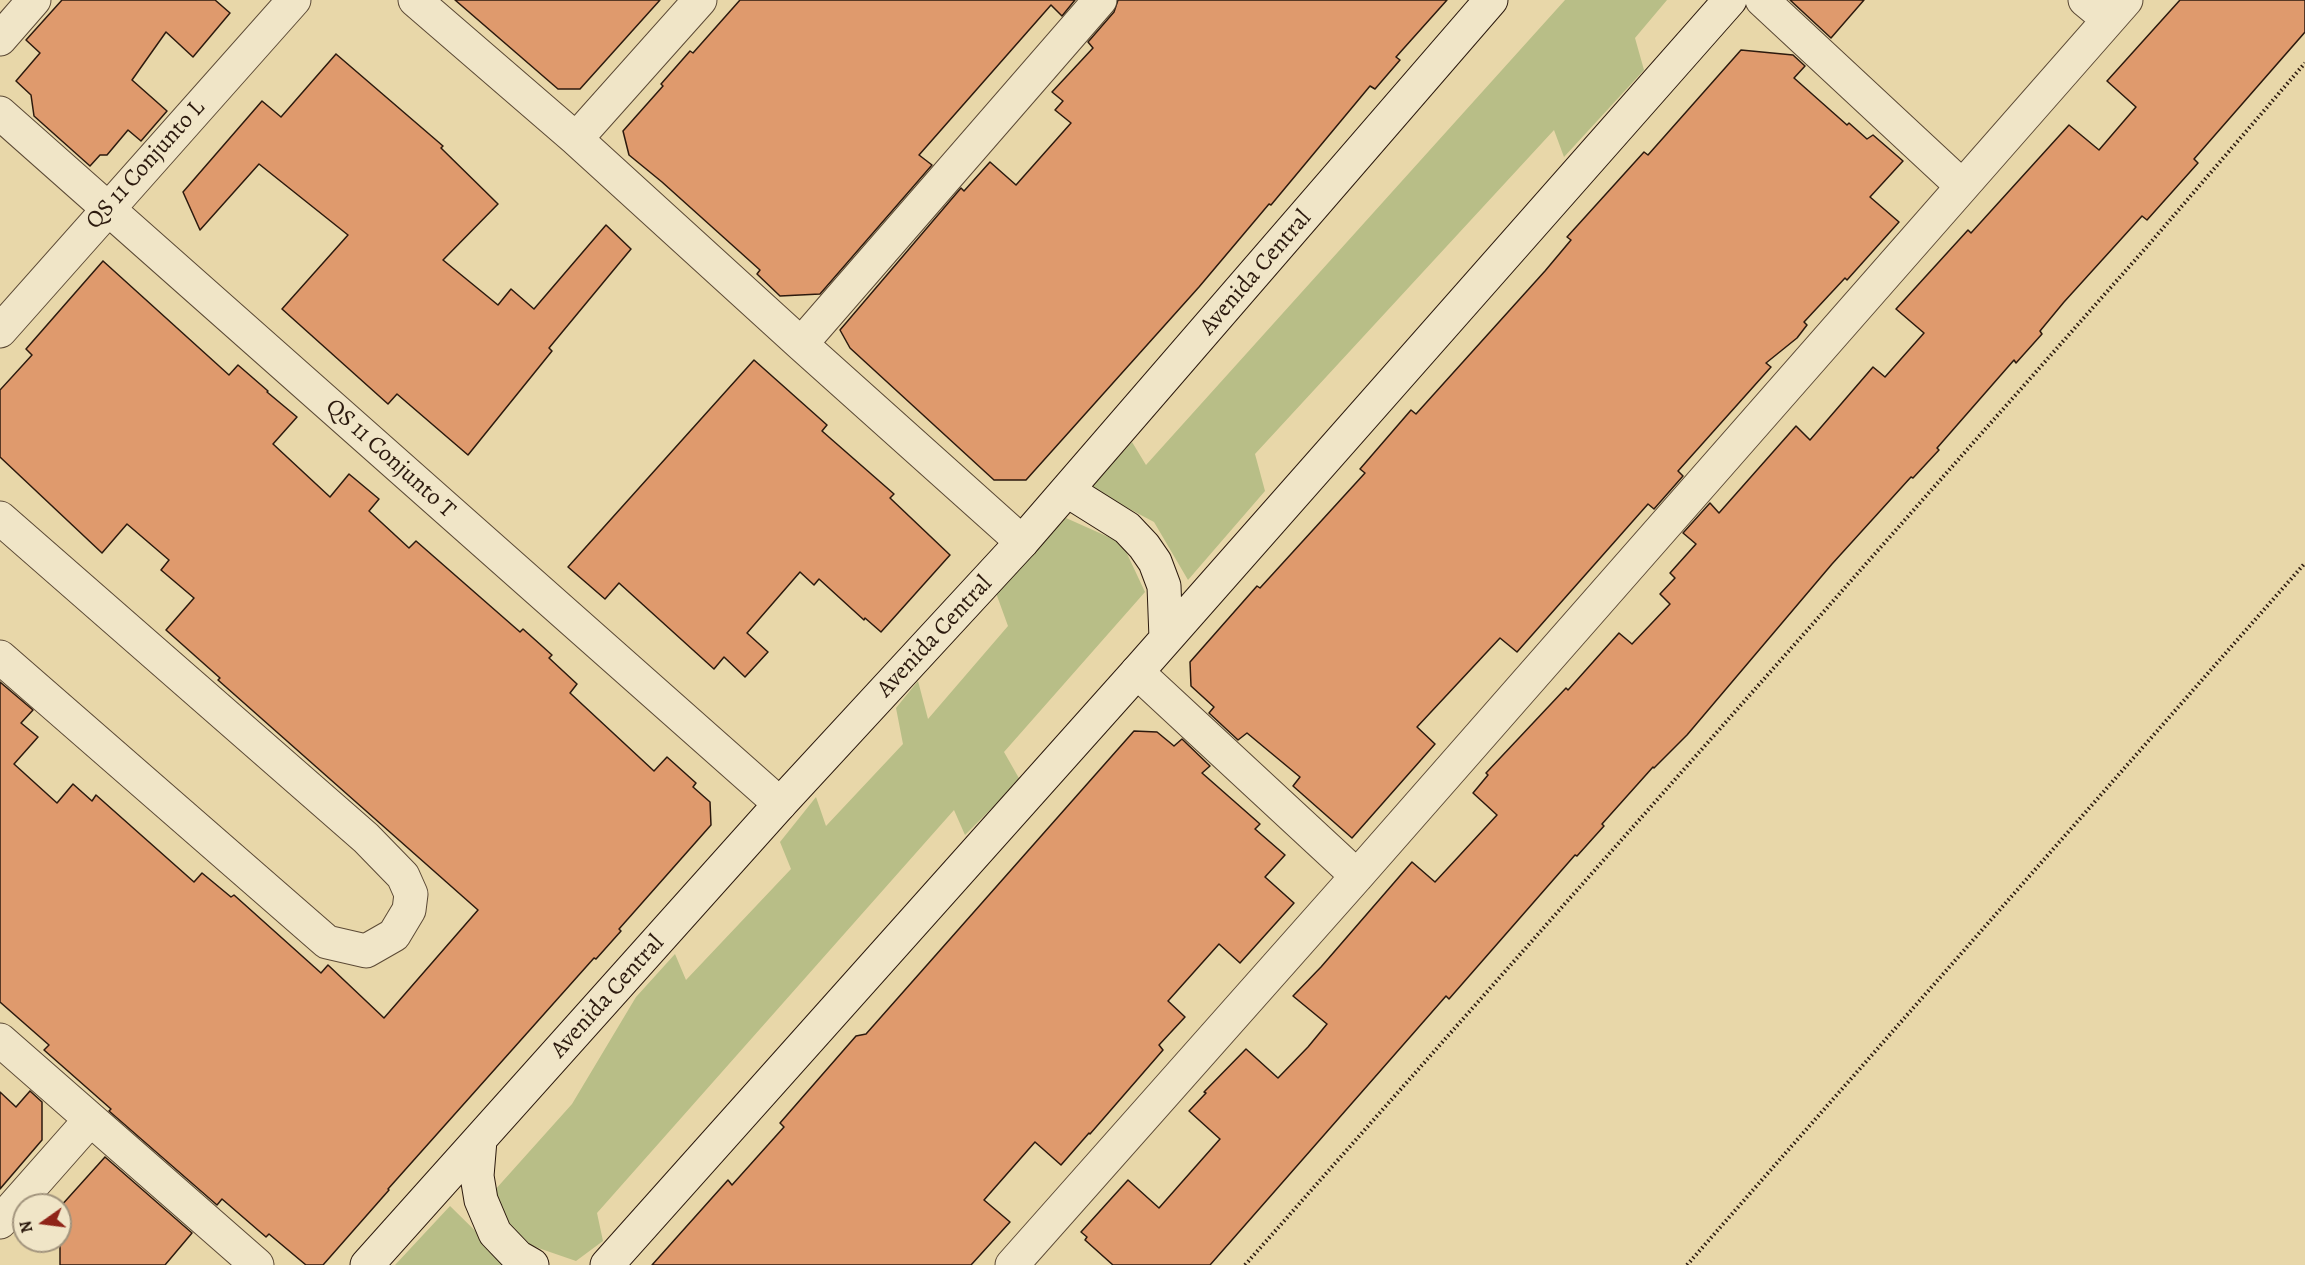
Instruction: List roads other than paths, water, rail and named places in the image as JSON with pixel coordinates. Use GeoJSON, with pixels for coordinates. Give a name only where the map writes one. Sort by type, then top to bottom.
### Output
{"type":"FeatureCollection","features":[{"type":"Feature","properties":{"kind":"street"},"geometry":{"type":"LineString","coordinates":[[0,39],[34,0]]}},
{"type":"Feature","properties":{"kind":"street","name":"QS 11 Conjunto L"},"geometry":{"type":"LineString","coordinates":[[0,332],[294,0]]}},
{"type":"Feature","properties":{"kind":"street"},"geometry":{"type":"LineString","coordinates":[[415,0],[576,138],[1022,542]]}},
{"type":"Feature","properties":{"kind":"street"},"geometry":{"type":"LineString","coordinates":[[576,138],[700,0]]}},
{"type":"Feature","properties":{"kind":"street"},"geometry":{"type":"LineString","coordinates":[[801,344],[1100,0]]}},
{"type":"Feature","properties":{"kind":"street","name":"Avenida Central"},"geometry":{"type":"LineString","coordinates":[[367,1265],[780,804],[1068,491],[1491,0]]}},
{"type":"Feature","properties":{"kind":"street"},"geometry":{"type":"LineString","coordinates":[[607,1265],[1137,672],[1730,0]]}},
{"type":"Feature","properties":{"kind":"street"},"geometry":{"type":"LineString","coordinates":[[1762,0],[1962,186]]}},
{"type":"Feature","properties":{"kind":"street"},"geometry":{"type":"LineString","coordinates":[[1012,1265],[1357,876],[1962,186],[2106,6]]}},
{"type":"Feature","properties":{"kind":"street","name":"QS 11 Conjunto T"},"geometry":{"type":"LineString","coordinates":[[0,113],[780,804]]}},
{"type":"Feature","properties":{"kind":"street"},"geometry":{"type":"LineString","coordinates":[[1068,491],[1127,528],[1155,562],[1164,586],[1166,638]]}},
{"type":"Feature","properties":{"kind":"street"},"geometry":{"type":"LineString","coordinates":[[0,518],[366,838],[403,876],[411,894],[409,910],[394,935],[366,951],[327,942],[0,657]]}},
{"type":"Feature","properties":{"kind":"street"},"geometry":{"type":"LineString","coordinates":[[1137,672],[1357,876]]}},
{"type":"Feature","properties":{"kind":"street"},"geometry":{"type":"LineString","coordinates":[[0,1040],[258,1265]]}},
{"type":"Feature","properties":{"kind":"street"},"geometry":{"type":"LineString","coordinates":[[0,1222],[90,1120]]}},
{"type":"Feature","properties":{"kind":"street"},"geometry":{"type":"LineString","coordinates":[[480,1140],[477,1176],[481,1200],[495,1233],[518,1257],[532,1265]]}}]}
